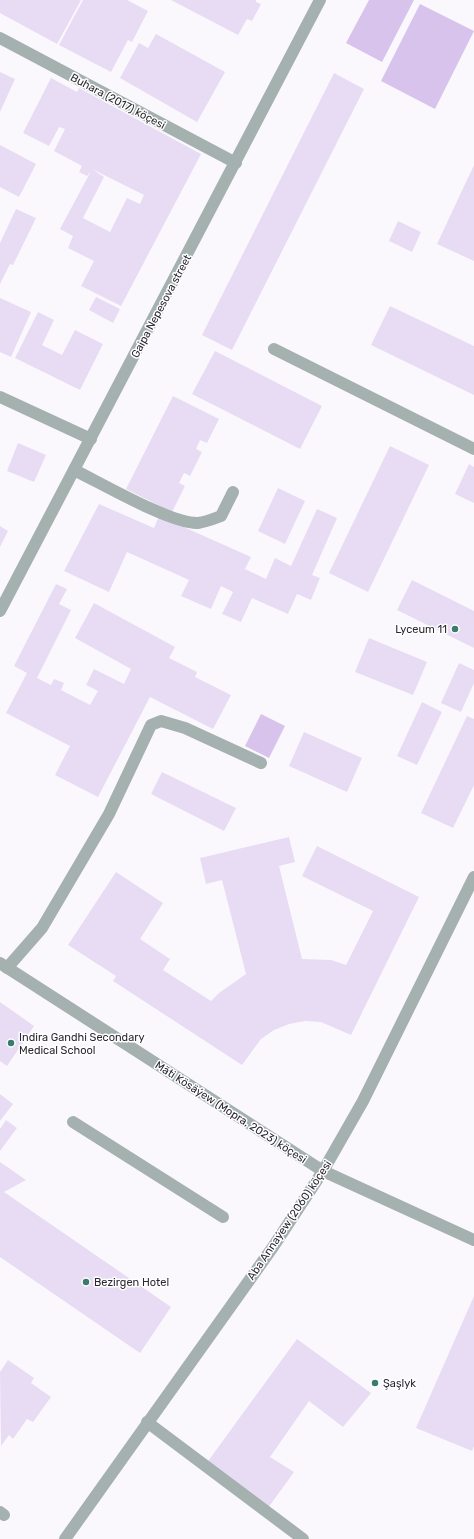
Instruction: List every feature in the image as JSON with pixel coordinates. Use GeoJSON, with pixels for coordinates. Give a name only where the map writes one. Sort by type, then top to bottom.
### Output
{"type":"FeatureCollection","features":[{"type":"Feature","properties":{"kind":"street","name":"Gaipa Nepesova street"},"geometry":{"type":"LineString","coordinates":[[0,611],[236,163],[320,0]]}},
{"type":"Feature","properties":{"kind":"street","name":"Buhara (2017) köçesi"},"geometry":{"type":"LineString","coordinates":[[0,38],[236,163]]}},
{"type":"Feature","properties":{"kind":"street"},"geometry":{"type":"LineString","coordinates":[[274,349],[474,449]]}},
{"type":"Feature","properties":{"kind":"street"},"geometry":{"type":"LineString","coordinates":[[0,397],[91,439]]}},
{"type":"Feature","properties":{"kind":"street"},"geometry":{"type":"LineString","coordinates":[[74,470],[173,518],[196,523],[208,521],[221,516],[233,492]]}},
{"type":"Feature","properties":{"kind":"street"},"geometry":{"type":"LineString","coordinates":[[4,965],[42,928],[109,814],[151,725],[161,721],[185,728],[261,763]]}},
{"type":"Feature","properties":{"kind":"street","name":"Aba Annaýew (2060) köçesi"},"geometry":{"type":"LineString","coordinates":[[65,1539],[273,1246],[323,1171],[363,1101],[474,877]]}},
{"type":"Feature","properties":{"kind":"street","name":"Mäti Kösäýew (Mopra, 2023) köçesi"},"geometry":{"type":"LineString","coordinates":[[4,965],[323,1171],[474,1240]]}},
{"type":"Feature","properties":{"kind":"street"},"geometry":{"type":"LineString","coordinates":[[73,1122],[223,1217]]}},
{"type":"Feature","properties":{"kind":"street"},"geometry":{"type":"LineString","coordinates":[[147,1422],[303,1539]]}},
{"type":"Feature","properties":{"kind":"shaded area"},"geometry":{"type":"Polygon","coordinates":[[[369,0],[414,0],[382,62],[346,43],[369,0]]]}},
{"type":"Feature","properties":{"kind":"shaded area"},"geometry":{"type":"Polygon","coordinates":[[[420,4],[474,31],[435,109],[381,81],[420,4]]]}},
{"type":"Feature","properties":{"kind":"shaded area"},"geometry":{"type":"Polygon","coordinates":[[[261,714],[285,726],[269,758],[245,746],[261,714]]]}},
{"type":"Feature","properties":{"kind":"building"},"geometry":{"type":"Polygon","coordinates":[[[0,0],[81,0],[57,44],[0,13],[0,0]]]}},
{"type":"Feature","properties":{"kind":"building"},"geometry":{"type":"Polygon","coordinates":[[[83,0],[127,0],[148,11],[132,42],[128,40],[111,72],[59,45],[83,0]]]}},
{"type":"Feature","properties":{"kind":"building"},"geometry":{"type":"Polygon","coordinates":[[[171,0],[256,0],[256,2],[261,4],[252,21],[247,19],[238,35],[171,0]]]}},
{"type":"Feature","properties":{"kind":"building"},"geometry":{"type":"Polygon","coordinates":[[[156,34],[225,72],[197,122],[120,78],[139,43],[148,48],[156,34]]]}},
{"type":"Feature","properties":{"kind":"building"},"geometry":{"type":"Polygon","coordinates":[[[0,72],[15,79],[0,112],[0,72]]]}},
{"type":"Feature","properties":{"kind":"building"},"geometry":{"type":"Polygon","coordinates":[[[334,73],[364,89],[232,350],[202,335],[334,73]]]}},
{"type":"Feature","properties":{"kind":"building"},"geometry":{"type":"Polygon","coordinates":[[[51,78],[77,92],[79,88],[201,154],[121,306],[81,286],[94,261],[68,248],[73,236],[60,229],[91,171],[87,176],[79,172],[82,166],[54,151],[65,129],[59,127],[49,146],[23,133],[51,78]],[[92,169],[104,177],[83,218],[110,232],[127,198],[140,204],[144,195],[92,169]]]}},
{"type":"Feature","properties":{"kind":"building"},"geometry":{"type":"Polygon","coordinates":[[[0,145],[36,164],[19,197],[0,187],[0,145]]]}},
{"type":"Feature","properties":{"kind":"building"},"geometry":{"type":"Polygon","coordinates":[[[474,165],[474,261],[437,244],[474,165]]]}},
{"type":"Feature","properties":{"kind":"building"},"geometry":{"type":"Polygon","coordinates":[[[16,209],[36,218],[13,265],[10,264],[0,284],[0,243],[16,209]]]}},
{"type":"Feature","properties":{"kind":"building"},"geometry":{"type":"Polygon","coordinates":[[[398,221],[421,232],[412,252],[389,241],[398,221]]]}},
{"type":"Feature","properties":{"kind":"building"},"geometry":{"type":"Polygon","coordinates":[[[96,297],[120,309],[113,323],[89,310],[96,297]]]}},
{"type":"Feature","properties":{"kind":"building"},"geometry":{"type":"Polygon","coordinates":[[[0,298],[31,312],[11,357],[0,352],[0,298]]]}},
{"type":"Feature","properties":{"kind":"building"},"geometry":{"type":"Polygon","coordinates":[[[390,306],[474,346],[474,395],[371,345],[390,306]]]}},
{"type":"Feature","properties":{"kind":"building"},"geometry":{"type":"Polygon","coordinates":[[[38,312],[54,320],[42,345],[62,355],[75,330],[103,344],[80,390],[15,358],[38,312]]]}},
{"type":"Feature","properties":{"kind":"building"},"geometry":{"type":"Polygon","coordinates":[[[215,351],[322,406],[300,449],[192,394],[215,351]]]}},
{"type":"Feature","properties":{"kind":"building"},"geometry":{"type":"Polygon","coordinates":[[[173,396],[219,419],[207,443],[200,440],[196,449],[202,452],[190,476],[184,473],[179,483],[185,486],[172,512],[126,489],[173,396]]]}},
{"type":"Feature","properties":{"kind":"building"},"geometry":{"type":"Polygon","coordinates":[[[18,443],[46,455],[34,482],[7,471],[18,443]]]}},
{"type":"Feature","properties":{"kind":"building"},"geometry":{"type":"Polygon","coordinates":[[[390,446],[429,465],[368,592],[329,573],[390,446]]]}},
{"type":"Feature","properties":{"kind":"building"},"geometry":{"type":"Polygon","coordinates":[[[469,464],[474,467],[474,503],[455,494],[469,464]]]}},
{"type":"Feature","properties":{"kind":"building"},"geometry":{"type":"Polygon","coordinates":[[[278,488],[305,501],[285,544],[258,531],[278,488]]]}},
{"type":"Feature","properties":{"kind":"building"},"geometry":{"type":"Polygon","coordinates":[[[99,504],[154,528],[159,516],[251,557],[245,569],[266,579],[275,558],[291,566],[317,509],[337,518],[312,575],[320,578],[311,600],[297,594],[288,614],[252,598],[241,622],[222,614],[233,592],[221,586],[211,609],[181,596],[189,580],[127,552],[109,592],[64,571],[99,504]]]}},
{"type":"Feature","properties":{"kind":"building"},"geometry":{"type":"Polygon","coordinates":[[[0,526],[8,531],[0,547],[0,526]]]}},
{"type":"Feature","properties":{"kind":"building","name":"Lyceum 11"},"geometry":{"type":"Polygon","coordinates":[[[412,580],[474,611],[474,648],[397,610],[412,580]]]}},
{"type":"Feature","properties":{"kind":"building"},"geometry":{"type":"Polygon","coordinates":[[[56,584],[67,589],[59,604],[71,610],[37,678],[51,685],[54,679],[64,683],[61,690],[90,705],[98,691],[86,685],[94,669],[124,684],[131,669],[75,638],[94,603],[175,647],[169,658],[197,672],[195,677],[231,695],[213,729],[150,697],[98,797],[55,775],[70,746],[6,713],[27,673],[14,666],[56,584]]]}},
{"type":"Feature","properties":{"kind":"building"},"geometry":{"type":"Polygon","coordinates":[[[369,638],[427,662],[413,695],[355,672],[369,638]]]}},
{"type":"Feature","properties":{"kind":"building"},"geometry":{"type":"Polygon","coordinates":[[[459,663],[474,670],[474,683],[461,712],[441,703],[459,663]]]}},
{"type":"Feature","properties":{"kind":"building"},"geometry":{"type":"Polygon","coordinates":[[[422,702],[442,712],[417,765],[397,756],[422,702]]]}},
{"type":"Feature","properties":{"kind":"building"},"geometry":{"type":"Polygon","coordinates":[[[467,716],[474,719],[474,785],[453,828],[421,813],[467,716]]]}},
{"type":"Feature","properties":{"kind":"building"},"geometry":{"type":"Polygon","coordinates":[[[304,732],[362,758],[347,792],[289,766],[304,732]]]}},
{"type":"Feature","properties":{"kind":"building"},"geometry":{"type":"Polygon","coordinates":[[[162,772],[236,808],[224,831],[151,794],[162,772]]]}},
{"type":"Feature","properties":{"kind":"building"},"geometry":{"type":"Polygon","coordinates":[[[289,837],[295,862],[279,866],[302,959],[331,960],[346,965],[373,911],[302,876],[317,846],[419,897],[351,1035],[321,1022],[305,1021],[289,1024],[274,1030],[261,1039],[242,1065],[113,981],[116,976],[68,945],[116,872],[163,903],[140,939],[170,959],[163,970],[211,1001],[219,993],[246,974],[222,880],[206,884],[200,858],[289,837]]]}},
{"type":"Feature","properties":{"kind":"building","name":"Indira Gandhi Secondary Medical School"},"geometry":{"type":"Polygon","coordinates":[[[0,1002],[34,1026],[7,1066],[0,1061],[0,1002]]]}},
{"type":"Feature","properties":{"kind":"building"},"geometry":{"type":"Polygon","coordinates":[[[0,1094],[13,1104],[0,1121],[0,1094]]]}},
{"type":"Feature","properties":{"kind":"building"},"geometry":{"type":"Polygon","coordinates":[[[6,1120],[17,1128],[0,1151],[0,1129],[6,1120]]]}},
{"type":"Feature","properties":{"kind":"building","name":"Bezirgen Hotel"},"geometry":{"type":"Polygon","coordinates":[[[0,1162],[26,1180],[4,1192],[171,1307],[140,1353],[0,1257],[0,1162]]]}},
{"type":"Feature","properties":{"kind":"building"},"geometry":{"type":"Polygon","coordinates":[[[474,1296],[474,1446],[472,1451],[416,1428],[474,1296]]]}},
{"type":"Feature","properties":{"kind":"building"},"geometry":{"type":"Polygon","coordinates":[[[297,1339],[371,1393],[343,1427],[309,1401],[270,1457],[294,1472],[268,1508],[206,1464],[297,1339]]]}},
{"type":"Feature","properties":{"kind":"building"},"geometry":{"type":"Polygon","coordinates":[[[8,1360],[34,1378],[31,1383],[51,1397],[33,1422],[27,1419],[13,1439],[9,1435],[1,1446],[0,1372],[8,1360]]]}},
{"type":"Feature","properties":{"kind":"place","name":"Lyceum 11"},"geometry":{"type":"Point","coordinates":[455,629]}},
{"type":"Feature","properties":{"kind":"place","name":"Indira Gandhi Secondary Medical School"},"geometry":{"type":"Point","coordinates":[11,1043]}},
{"type":"Feature","properties":{"kind":"place","name":"Bezirgen Hotel"},"geometry":{"type":"Point","coordinates":[86,1282]}},
{"type":"Feature","properties":{"kind":"place","name":"Şaşlyk"},"geometry":{"type":"Point","coordinates":[375,1383]}}]}
